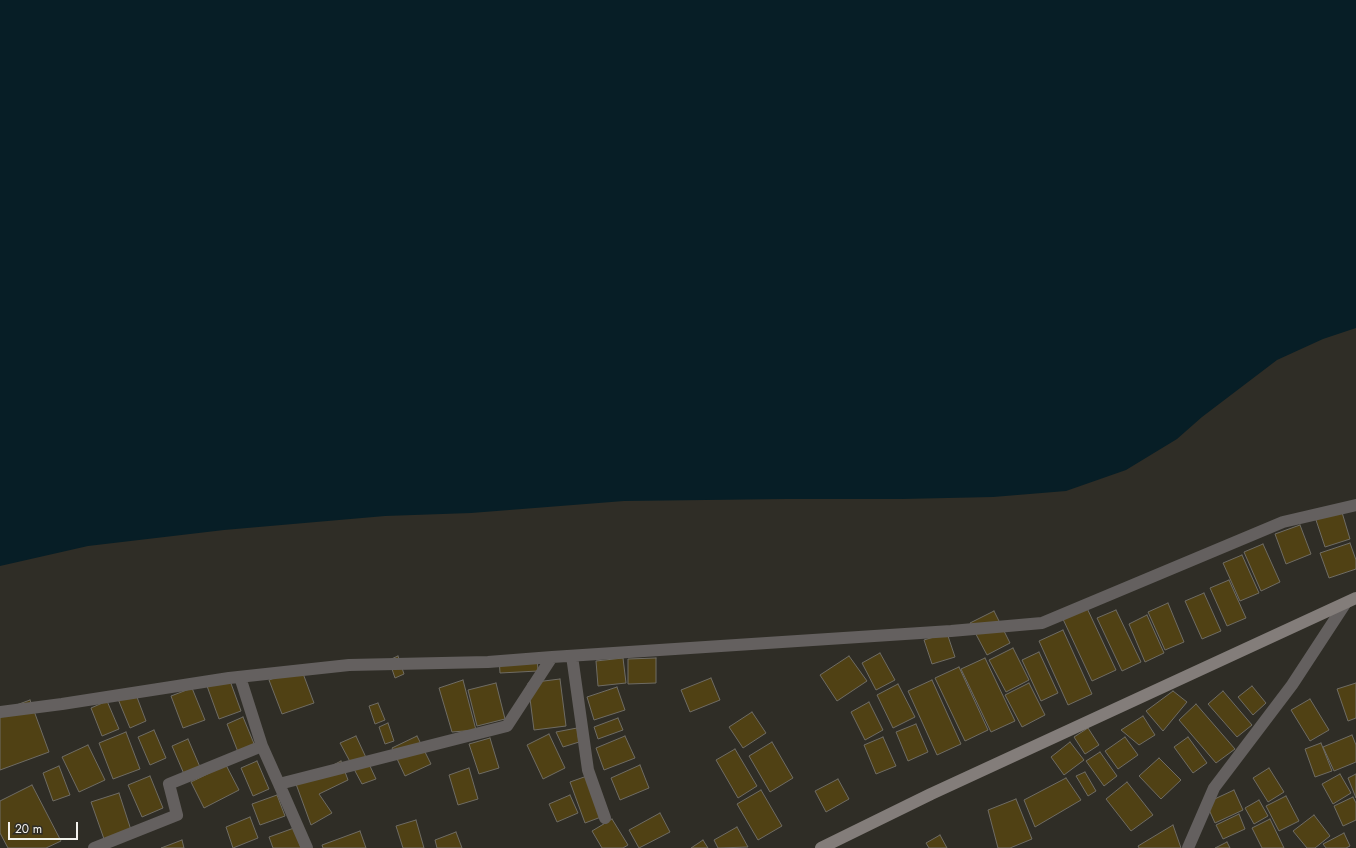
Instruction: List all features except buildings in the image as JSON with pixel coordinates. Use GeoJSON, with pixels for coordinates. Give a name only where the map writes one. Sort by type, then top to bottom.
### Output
{"type":"FeatureCollection","features":[{"type":"Feature","properties":{"kind":"street"},"geometry":{"type":"LineString","coordinates":[[0,712],[240,677],[349,666],[488,662],[1042,623],[1283,522],[1356,505]]}},
{"type":"Feature","properties":{"kind":"street"},"geometry":{"type":"LineString","coordinates":[[821,848],[932,794],[1356,598]]}},
{"type":"Feature","properties":{"kind":"street"},"geometry":{"type":"LineString","coordinates":[[1188,848],[1214,788],[1292,685],[1345,604]]}},
{"type":"Feature","properties":{"kind":"street"},"geometry":{"type":"LineString","coordinates":[[572,656],[588,770],[605,818]]}},
{"type":"Feature","properties":{"kind":"street"},"geometry":{"type":"LineString","coordinates":[[279,784],[507,726],[552,658]]}},
{"type":"Feature","properties":{"kind":"street"},"geometry":{"type":"LineString","coordinates":[[240,677],[262,746],[307,848]]}},
{"type":"Feature","properties":{"kind":"street"},"geometry":{"type":"LineString","coordinates":[[94,848],[177,815],[169,784],[262,746]]}},
{"type":"Feature","properties":{"kind":"water"},"geometry":{"type":"Polygon","coordinates":[[[0,0],[1356,0],[1356,328],[1323,339],[1277,360],[1202,417],[1177,439],[1126,470],[1066,491],[993,497],[624,501],[471,513],[385,516],[224,530],[88,546],[0,566],[0,0]]]}}]}
